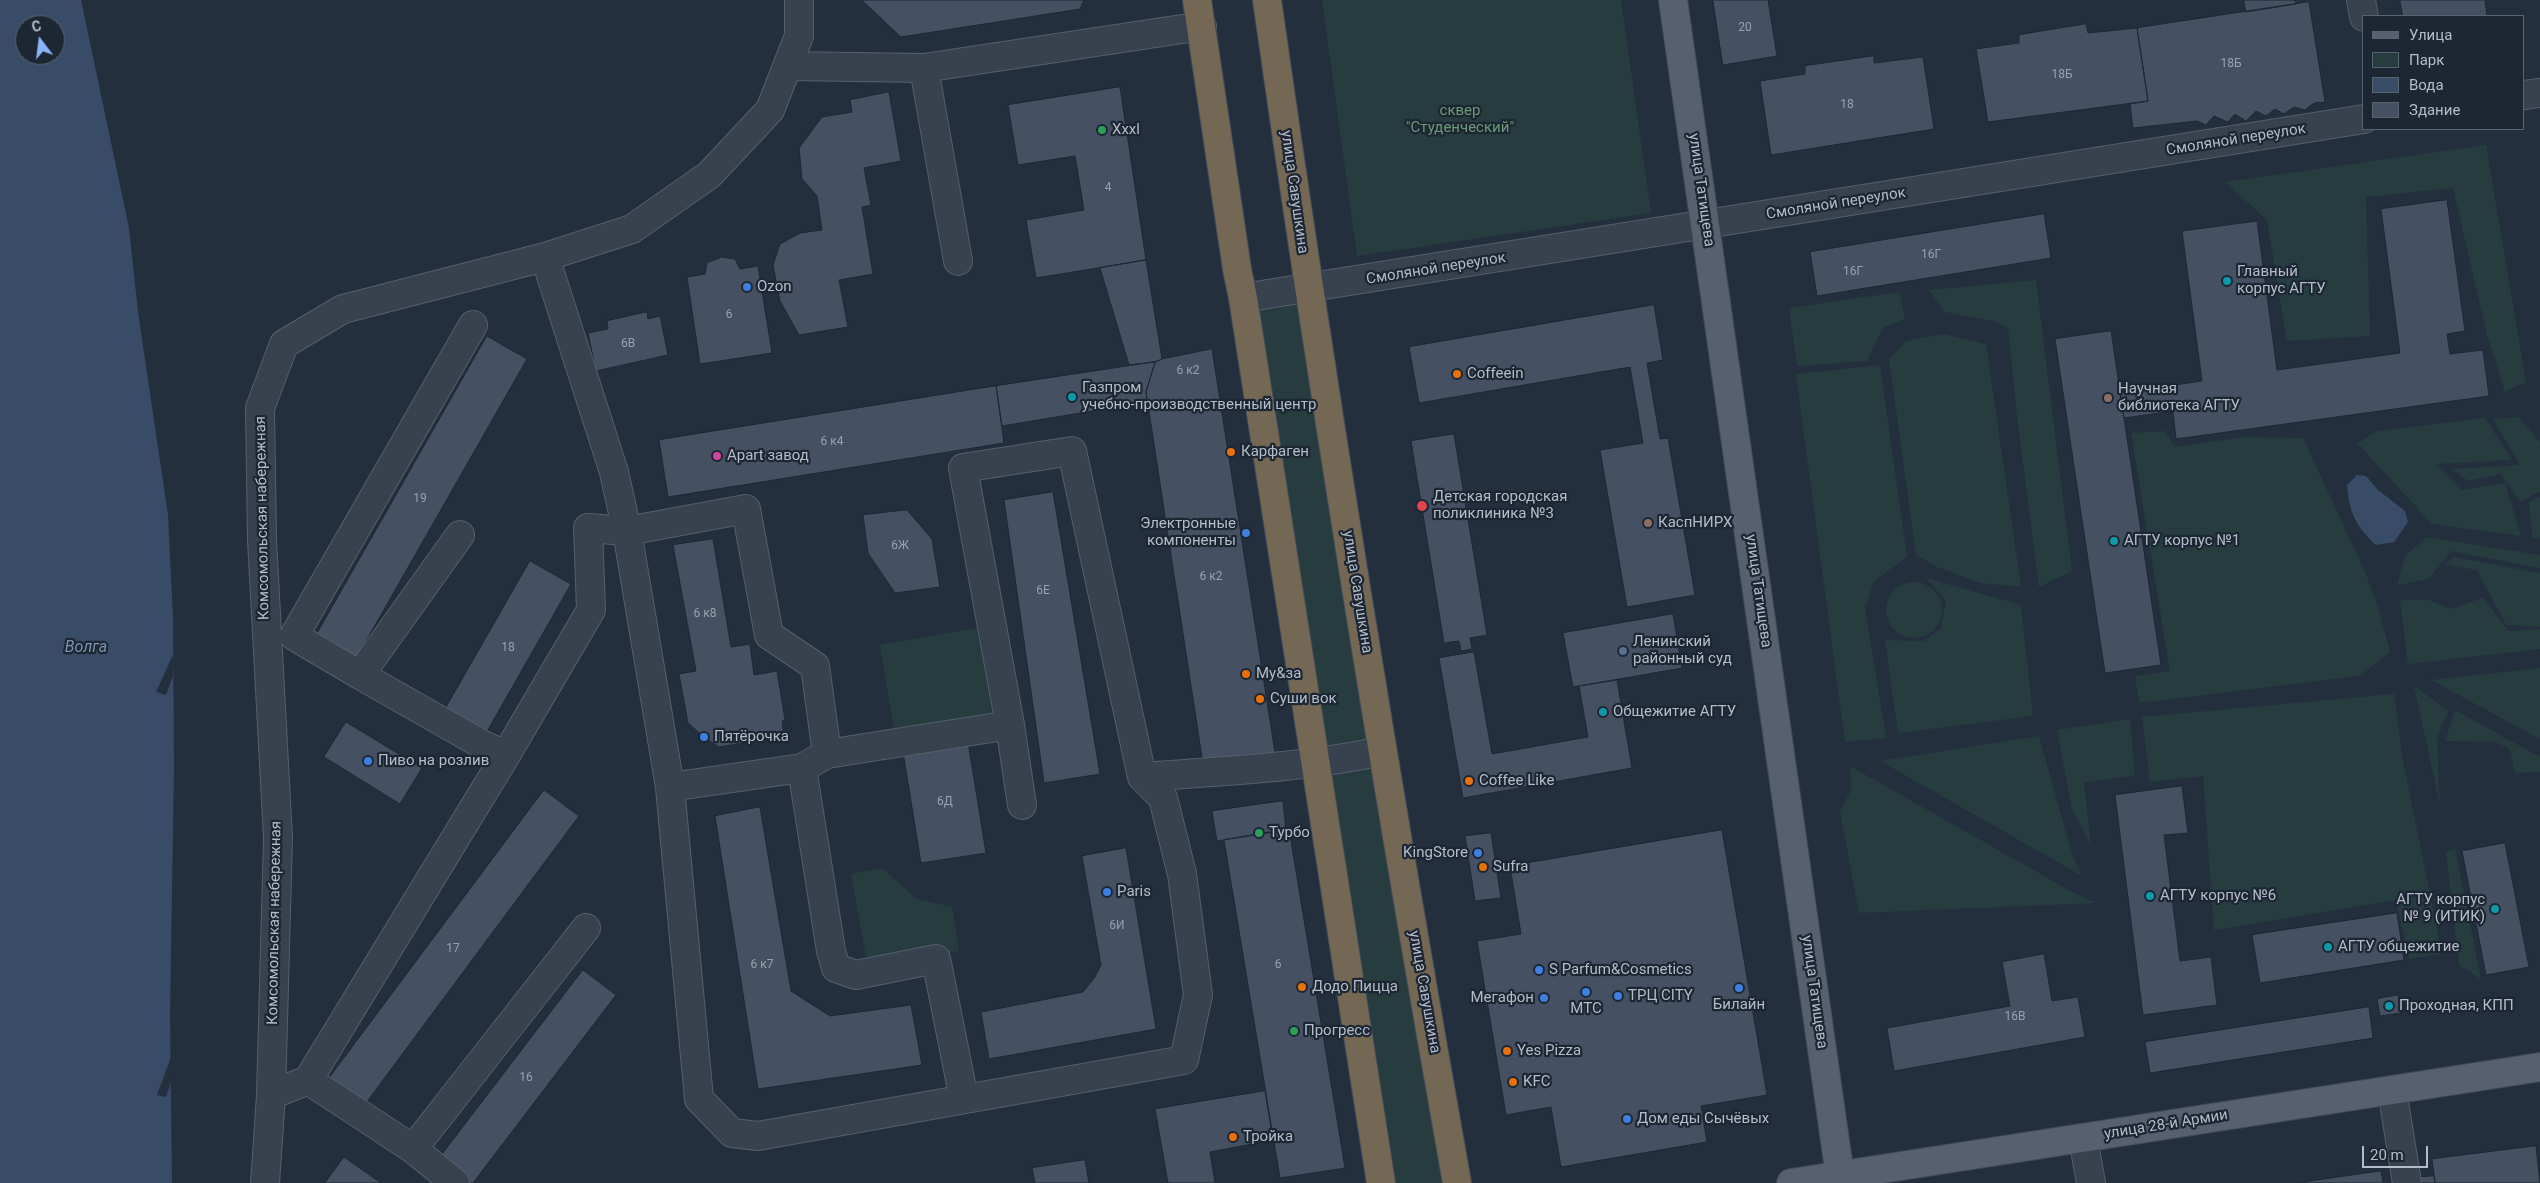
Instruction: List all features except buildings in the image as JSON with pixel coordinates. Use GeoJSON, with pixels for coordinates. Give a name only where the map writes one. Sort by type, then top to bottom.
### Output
{"type":"FeatureCollection","features":[{"type":"Feature","properties":{"kind":"highway","name":"улица Савушкина"},"geometry":{"type":"LineString","coordinates":[[1267,0],[1308,289],[1382,751],[1458,1183]]}},
{"type":"Feature","properties":{"kind":"highway"},"geometry":{"type":"LineString","coordinates":[[1199,13],[1237,269],[1381,1183]]}},
{"type":"Feature","properties":{"kind":"main road","name":"улица Татищева"},"geometry":{"type":"LineString","coordinates":[[1673,0],[1840,1179]]}},
{"type":"Feature","properties":{"kind":"main road","name":"улица 28-й Армии"},"geometry":{"type":"LineString","coordinates":[[1791,1183],[1840,1179],[2084,1138],[2540,1067]]}},
{"type":"Feature","properties":{"kind":"street","name":"Комсомольская набережная"},"geometry":{"type":"LineString","coordinates":[[264,1183],[271,1095],[278,838],[266,638],[260,408],[284,344],[343,309],[545,257],[632,229],[710,175],[770,110],[800,36],[799,0]]}},
{"type":"Feature","properties":{"kind":"street"},"geometry":{"type":"LineString","coordinates":[[2361,0],[2364,15]]}},
{"type":"Feature","properties":{"kind":"street"},"geometry":{"type":"LineString","coordinates":[[788,66],[924,68],[1199,13]]}},
{"type":"Feature","properties":{"kind":"street"},"geometry":{"type":"LineString","coordinates":[[924,68],[958,261]]}},
{"type":"Feature","properties":{"kind":"street"},"geometry":{"type":"LineString","coordinates":[[2525,95],[2540,93]]}},
{"type":"Feature","properties":{"kind":"street","name":"Смоляной переулок"},"geometry":{"type":"LineString","coordinates":[[1243,298],[2362,119]]}},
{"type":"Feature","properties":{"kind":"street"},"geometry":{"type":"LineString","coordinates":[[545,257],[614,472],[627,531],[670,787],[699,1099],[732,1133],[758,1136],[1184,1060],[1198,994],[1182,874],[1163,798],[1142,777],[1072,452],[962,468],[1010,725],[1022,805]]}},
{"type":"Feature","properties":{"kind":"street"},"geometry":{"type":"LineString","coordinates":[[294,636],[473,325]]}},
{"type":"Feature","properties":{"kind":"street"},"geometry":{"type":"LineString","coordinates":[[271,1095],[308,1080],[506,755],[591,610],[588,528],[627,531],[746,509],[769,635],[815,666],[826,754]]}},
{"type":"Feature","properties":{"kind":"street"},"geometry":{"type":"LineString","coordinates":[[360,675],[460,535]]}},
{"type":"Feature","properties":{"kind":"street"},"geometry":{"type":"LineString","coordinates":[[266,638],[294,636],[483,745],[506,755]]}},
{"type":"Feature","properties":{"kind":"street"},"geometry":{"type":"LineString","coordinates":[[670,787],[802,768],[826,754],[1010,725]]}},
{"type":"Feature","properties":{"kind":"street"},"geometry":{"type":"LineString","coordinates":[[1142,777],[1316,762],[1382,751]]}},
{"type":"Feature","properties":{"kind":"street"},"geometry":{"type":"LineString","coordinates":[[802,768],[831,951],[836,968],[856,975],[936,959],[964,1099]]}},
{"type":"Feature","properties":{"kind":"street"},"geometry":{"type":"LineString","coordinates":[[414,1149],[586,928]]}},
{"type":"Feature","properties":{"kind":"street"},"geometry":{"type":"LineString","coordinates":[[308,1080],[414,1149],[455,1183]]}},
{"type":"Feature","properties":{"kind":"street"},"geometry":{"type":"LineString","coordinates":[[2392,1090],[2407,1183]]}},
{"type":"Feature","properties":{"kind":"street"},"geometry":{"type":"LineString","coordinates":[[2084,1138],[2091,1183]]}},
{"type":"Feature","properties":{"kind":"green space","name":"сквер \"Студенческий\""},"geometry":{"type":"Polygon","coordinates":[[[1322,0],[1621,0],[1651,213],[1357,256],[1322,0]]]}},
{"type":"Feature","properties":{"kind":"green space"},"geometry":{"type":"Polygon","coordinates":[[[2486,145],[2526,382],[2505,392],[2487,335],[2453,188],[2366,197],[2370,336],[2287,341],[2267,220],[2225,182],[2486,145]]]}},
{"type":"Feature","properties":{"kind":"green space"},"geometry":{"type":"Polygon","coordinates":[[[2036,280],[2072,571],[2039,587],[2017,417],[2008,328],[1993,321],[1945,312],[1929,290],[2036,280]]]}},
{"type":"Feature","properties":{"kind":"green space"},"geometry":{"type":"Polygon","coordinates":[[[1899,292],[1905,319],[1883,328],[1867,361],[1797,366],[1789,308],[1899,292]]]}},
{"type":"Feature","properties":{"kind":"green space"},"geometry":{"type":"Polygon","coordinates":[[[1299,298],[1447,1183],[1385,1183],[1252,305],[1299,298]]]}},
{"type":"Feature","properties":{"kind":"green space"},"geometry":{"type":"Polygon","coordinates":[[[1943,334],[1986,344],[2021,587],[1981,583],[1937,567],[1916,555],[1889,359],[1906,341],[1943,334]]]}},
{"type":"Feature","properties":{"kind":"green space"},"geometry":{"type":"Polygon","coordinates":[[[1880,365],[1907,557],[1874,581],[1865,608],[1886,738],[1845,742],[1796,374],[1880,365]]]}},
{"type":"Feature","properties":{"kind":"green space"},"geometry":{"type":"Polygon","coordinates":[[[2518,417],[2540,442],[2540,491],[2520,502],[2501,474],[2468,481],[2452,469],[2520,465],[2493,419],[2518,417]]]}},
{"type":"Feature","properties":{"kind":"green space"},"geometry":{"type":"Polygon","coordinates":[[[2485,418],[2512,460],[2435,464],[2461,490],[2505,483],[2521,536],[2432,524],[2357,443],[2378,431],[2485,418]]]}},
{"type":"Feature","properties":{"kind":"green space"},"geometry":{"type":"Polygon","coordinates":[[[2165,431],[2175,447],[2244,437],[2303,438],[2366,574],[2378,607],[2390,652],[2359,676],[2139,703],[2135,676],[2170,671],[2131,433],[2165,431]]]}},
{"type":"Feature","properties":{"kind":"green space"},"geometry":{"type":"Polygon","coordinates":[[[2540,497],[2540,539],[2532,537],[2529,502],[2540,497]]]}},
{"type":"Feature","properties":{"kind":"green space"},"geometry":{"type":"Polygon","coordinates":[[[2427,537],[2540,555],[2540,568],[2451,551],[2429,579],[2397,585],[2405,556],[2427,537]]]}},
{"type":"Feature","properties":{"kind":"green space"},"geometry":{"type":"Polygon","coordinates":[[[2454,557],[2540,573],[2540,627],[2506,625],[2477,570],[2444,565],[2454,557]]]}},
{"type":"Feature","properties":{"kind":"green space"},"geometry":{"type":"Polygon","coordinates":[[[1926,578],[2021,605],[2033,716],[1898,733],[1885,640],[1924,641],[1941,628],[1946,601],[1926,578]]]}},
{"type":"Feature","properties":{"kind":"green space"},"geometry":{"type":"Polygon","coordinates":[[[1914,582],[1925,584],[1934,590],[1940,599],[1942,610],[1940,621],[1934,630],[1925,636],[1914,638],[1903,636],[1894,630],[1888,621],[1886,610],[1888,599],[1894,590],[1903,584],[1914,582]]]}},
{"type":"Feature","properties":{"kind":"green space"},"geometry":{"type":"Polygon","coordinates":[[[2483,598],[2509,631],[2540,629],[2540,649],[2408,664],[2400,600],[2429,600],[2450,609],[2483,598]]]}},
{"type":"Feature","properties":{"kind":"green space"},"geometry":{"type":"Polygon","coordinates":[[[977,628],[992,714],[894,731],[880,645],[977,628]]]}},
{"type":"Feature","properties":{"kind":"green space"},"geometry":{"type":"Polygon","coordinates":[[[2540,668],[2540,739],[2431,680],[2540,668]]]}},
{"type":"Feature","properties":{"kind":"green space"},"geometry":{"type":"Polygon","coordinates":[[[2414,686],[2449,711],[2437,736],[2440,805],[2414,686]]]}},
{"type":"Feature","properties":{"kind":"green space"},"geometry":{"type":"Polygon","coordinates":[[[2394,694],[2403,761],[2442,954],[2409,959],[2396,900],[2214,930],[2203,776],[2150,782],[2142,717],[2394,694]]]}},
{"type":"Feature","properties":{"kind":"green space"},"geometry":{"type":"Polygon","coordinates":[[[2455,710],[2540,757],[2540,772],[2515,773],[2510,749],[2495,742],[2445,741],[2455,710]]]}},
{"type":"Feature","properties":{"kind":"green space"},"geometry":{"type":"Polygon","coordinates":[[[2130,719],[2135,775],[2084,783],[2091,845],[2072,809],[2057,730],[2130,719]]]}},
{"type":"Feature","properties":{"kind":"green space"},"geometry":{"type":"Polygon","coordinates":[[[2039,736],[2072,854],[2082,876],[1880,761],[2039,736]]]}},
{"type":"Feature","properties":{"kind":"green space"},"geometry":{"type":"Polygon","coordinates":[[[1850,766],[2069,890],[2096,903],[1859,913],[1840,811],[1851,790],[1850,766]]]}},
{"type":"Feature","properties":{"kind":"green space"},"geometry":{"type":"Polygon","coordinates":[[[2455,848],[2481,979],[2459,965],[2446,852],[2455,848]]]}},
{"type":"Feature","properties":{"kind":"green space"},"geometry":{"type":"Polygon","coordinates":[[[882,868],[917,899],[952,907],[959,951],[868,968],[851,874],[882,868]]]}},
{"type":"Feature","properties":{"kind":"water","name":"Волга"},"geometry":{"type":"Polygon","coordinates":[[[0,0],[81,0],[129,228],[138,312],[168,515],[173,618],[174,767],[170,1014],[172,1183],[0,1183],[0,0]]]}},
{"type":"Feature","properties":{"kind":"water"},"geometry":{"type":"Polygon","coordinates":[[[2357,475],[2366,476],[2378,490],[2405,511],[2408,522],[2394,542],[2376,545],[2363,532],[2355,518],[2347,485],[2357,475]]]}},
{"type":"Feature","properties":{"kind":"pier"},"geometry":{"type":"Polygon","coordinates":[[[173,655],[173,676],[166,695],[156,692],[173,655]]]}},
{"type":"Feature","properties":{"kind":"pier"},"geometry":{"type":"Polygon","coordinates":[[[171,1057],[172,1079],[166,1097],[157,1095],[171,1057]]]}},
{"type":"Feature","properties":{"kind":"place","name":"Xxxl"},"geometry":{"type":"Point","coordinates":[1102,130]}},
{"type":"Feature","properties":{"kind":"place","name":"Главный корпус АГТУ"},"geometry":{"type":"Point","coordinates":[2227,281]}},
{"type":"Feature","properties":{"kind":"place","name":"Ozon"},"geometry":{"type":"Point","coordinates":[747,287]}},
{"type":"Feature","properties":{"kind":"place","name":"Coffeein"},"geometry":{"type":"Point","coordinates":[1457,374]}},
{"type":"Feature","properties":{"kind":"place","name":"Газпром учебно-производственный центр"},"geometry":{"type":"Point","coordinates":[1072,397]}},
{"type":"Feature","properties":{"kind":"place","name":"Научная библиотека АГТУ"},"geometry":{"type":"Point","coordinates":[2108,398]}},
{"type":"Feature","properties":{"kind":"place","name":"Карфаген"},"geometry":{"type":"Point","coordinates":[1231,452]}},
{"type":"Feature","properties":{"kind":"place","name":"Apart завод"},"geometry":{"type":"Point","coordinates":[717,456]}},
{"type":"Feature","properties":{"kind":"place","name":"Детская городская поликлиника №3"},"geometry":{"type":"Point","coordinates":[1422,506]}},
{"type":"Feature","properties":{"kind":"place","name":"КаспНИРХ"},"geometry":{"type":"Point","coordinates":[1648,523]}},
{"type":"Feature","properties":{"kind":"place","name":"Электронные компоненты"},"geometry":{"type":"Point","coordinates":[1246,533]}},
{"type":"Feature","properties":{"kind":"place","name":"АГТУ корпус №1"},"geometry":{"type":"Point","coordinates":[2114,541]}},
{"type":"Feature","properties":{"kind":"place","name":"Ленинский районный суд"},"geometry":{"type":"Point","coordinates":[1623,651]}},
{"type":"Feature","properties":{"kind":"place","name":"Му&за"},"geometry":{"type":"Point","coordinates":[1246,674]}},
{"type":"Feature","properties":{"kind":"place","name":"Суши вок"},"geometry":{"type":"Point","coordinates":[1260,699]}},
{"type":"Feature","properties":{"kind":"place","name":"Общежитие АГТУ"},"geometry":{"type":"Point","coordinates":[1603,712]}},
{"type":"Feature","properties":{"kind":"place","name":"Пятёрочка"},"geometry":{"type":"Point","coordinates":[704,737]}},
{"type":"Feature","properties":{"kind":"place","name":"Пиво на розлив"},"geometry":{"type":"Point","coordinates":[368,761]}},
{"type":"Feature","properties":{"kind":"place","name":"Coffee Like"},"geometry":{"type":"Point","coordinates":[1469,781]}},
{"type":"Feature","properties":{"kind":"place","name":"Турбо"},"geometry":{"type":"Point","coordinates":[1259,833]}},
{"type":"Feature","properties":{"kind":"place","name":"KingStore"},"geometry":{"type":"Point","coordinates":[1478,853]}},
{"type":"Feature","properties":{"kind":"place","name":"Sufra"},"geometry":{"type":"Point","coordinates":[1483,867]}},
{"type":"Feature","properties":{"kind":"place","name":"Paris"},"geometry":{"type":"Point","coordinates":[1107,892]}},
{"type":"Feature","properties":{"kind":"place","name":"АГТУ корпус №6"},"geometry":{"type":"Point","coordinates":[2150,896]}},
{"type":"Feature","properties":{"kind":"place","name":"АГТУ корпус № 9 (ИТИК)"},"geometry":{"type":"Point","coordinates":[2495,909]}},
{"type":"Feature","properties":{"kind":"place","name":"АГТУ общежитие"},"geometry":{"type":"Point","coordinates":[2328,947]}},
{"type":"Feature","properties":{"kind":"place","name":"S Parfum&Cosmetics"},"geometry":{"type":"Point","coordinates":[1539,970]}},
{"type":"Feature","properties":{"kind":"place","name":"Додо Пицца"},"geometry":{"type":"Point","coordinates":[1302,987]}},
{"type":"Feature","properties":{"kind":"place","name":"Билайн"},"geometry":{"type":"Point","coordinates":[1739,988]}},
{"type":"Feature","properties":{"kind":"place","name":"МТС"},"geometry":{"type":"Point","coordinates":[1586,992]}},
{"type":"Feature","properties":{"kind":"place","name":"ТРЦ CITY"},"geometry":{"type":"Point","coordinates":[1618,996]}},
{"type":"Feature","properties":{"kind":"place","name":"Мегафон"},"geometry":{"type":"Point","coordinates":[1544,998]}},
{"type":"Feature","properties":{"kind":"place","name":"Проходная, КПП"},"geometry":{"type":"Point","coordinates":[2389,1006]}},
{"type":"Feature","properties":{"kind":"place","name":"Прогресс"},"geometry":{"type":"Point","coordinates":[1294,1031]}},
{"type":"Feature","properties":{"kind":"place","name":"Yes Pizza"},"geometry":{"type":"Point","coordinates":[1507,1051]}},
{"type":"Feature","properties":{"kind":"place","name":"KFC"},"geometry":{"type":"Point","coordinates":[1513,1082]}},
{"type":"Feature","properties":{"kind":"place","name":"Дом еды Сычёвых"},"geometry":{"type":"Point","coordinates":[1627,1119]}},
{"type":"Feature","properties":{"kind":"place","name":"Тройка"},"geometry":{"type":"Point","coordinates":[1233,1137]}}]}
